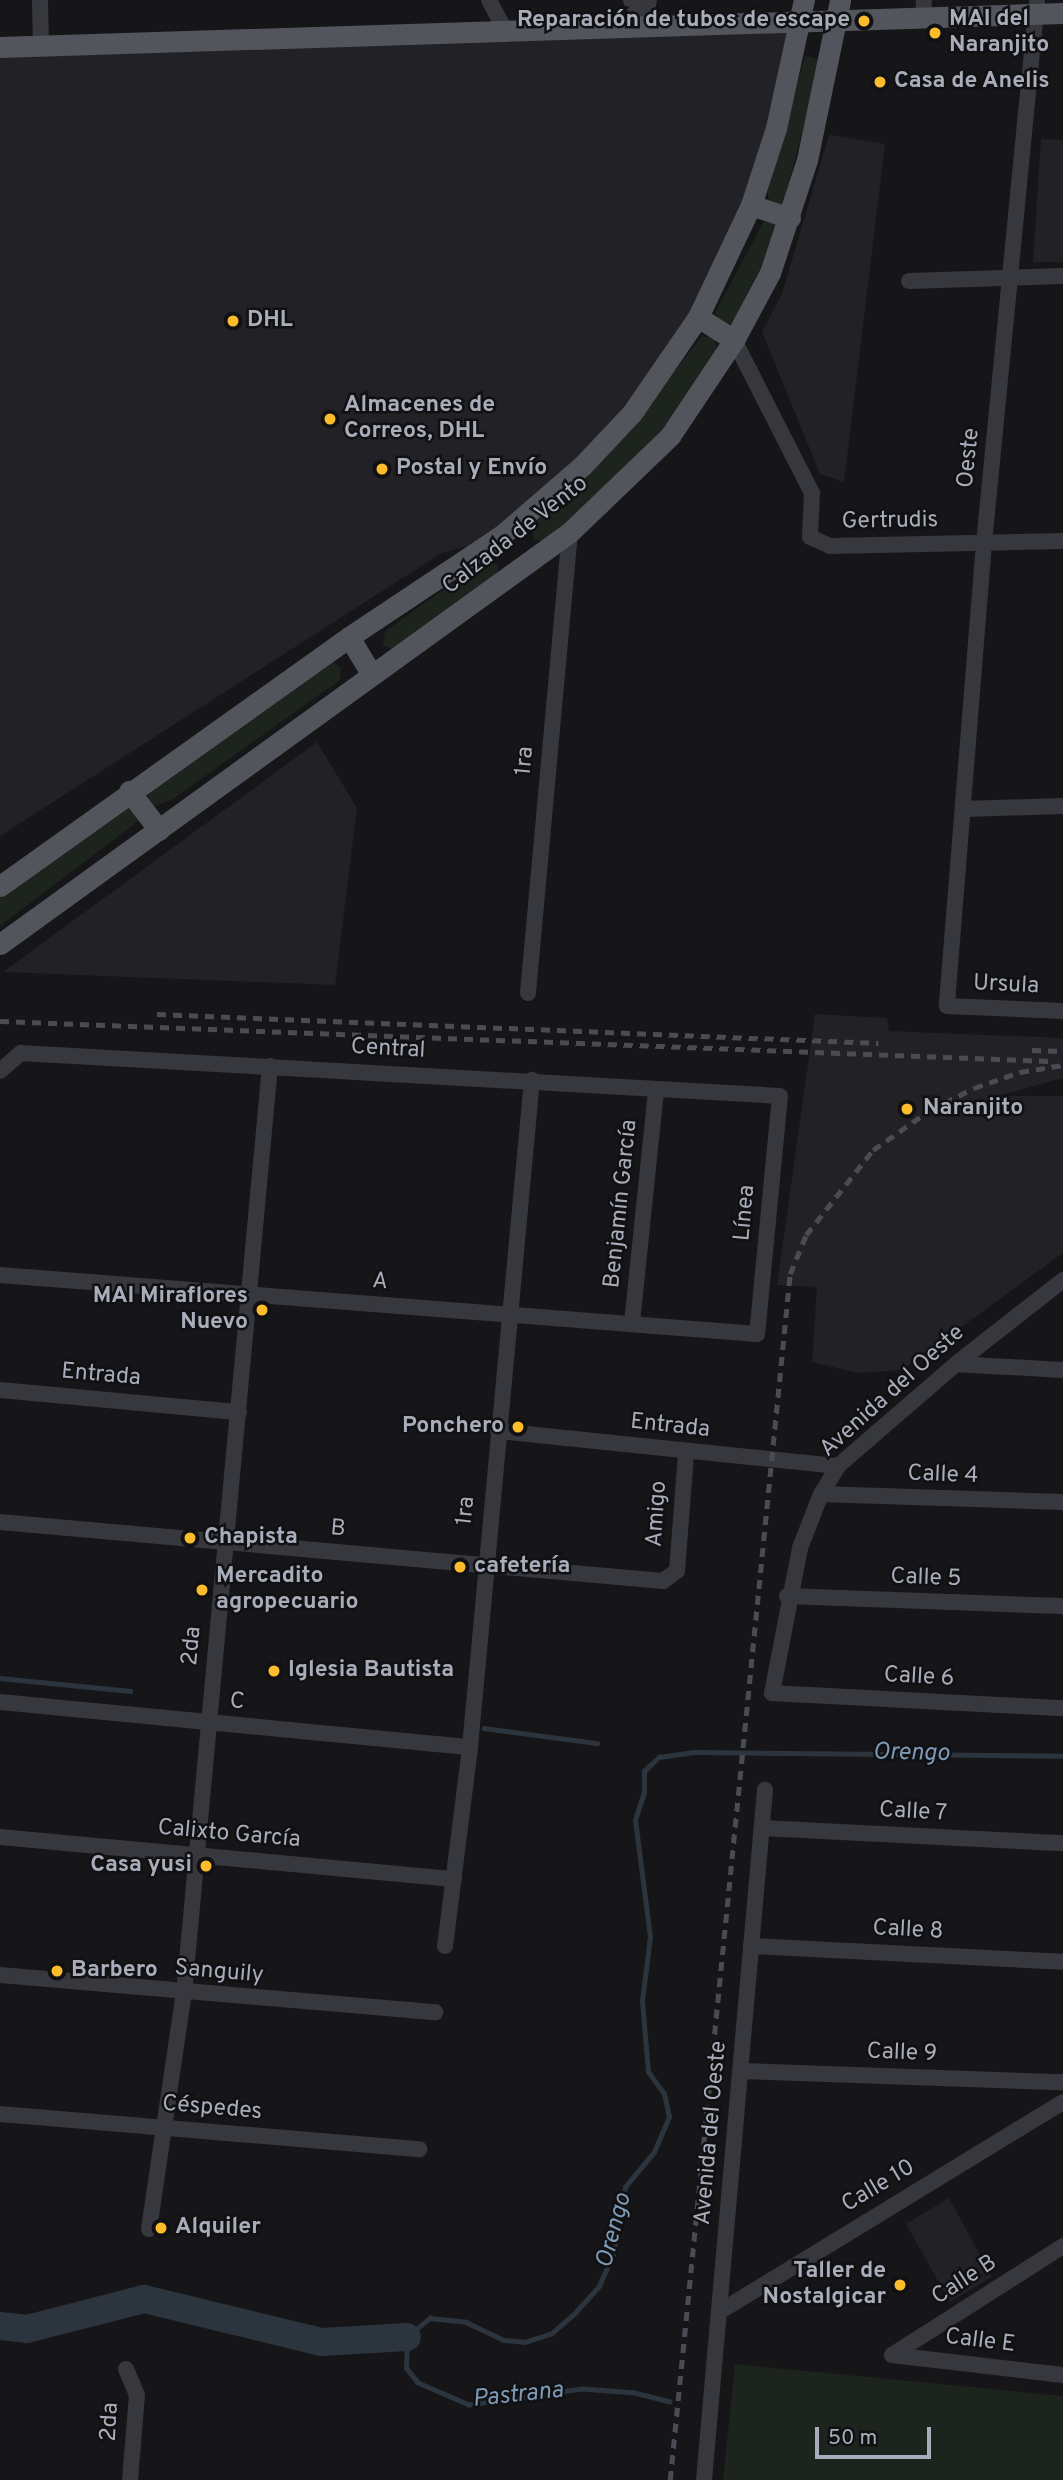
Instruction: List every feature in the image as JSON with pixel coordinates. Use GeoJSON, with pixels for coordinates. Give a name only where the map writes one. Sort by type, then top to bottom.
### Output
{"type":"FeatureCollection","features":[{"type":"Feature","properties":{"kind":"main road","name":"Calzada de Vento"},"geometry":{"type":"LineString","coordinates":[[0,886],[129,791],[539,506],[632,413],[698,317],[751,205],[776,128],[804,0]]}},
{"type":"Feature","properties":{"kind":"main road","name":"Calzada de Vento"},"geometry":{"type":"LineString","coordinates":[[0,944],[570,532],[670,436],[734,340],[770,273],[790,218],[840,0]]}},
{"type":"Feature","properties":{"kind":"main road"},"geometry":{"type":"LineString","coordinates":[[0,47],[836,22],[923,9],[1036,7],[1063,13]]}},
{"type":"Feature","properties":{"kind":"main road"},"geometry":{"type":"LineString","coordinates":[[751,205],[790,218]]}},
{"type":"Feature","properties":{"kind":"main road"},"geometry":{"type":"LineString","coordinates":[[698,317],[734,340]]}},
{"type":"Feature","properties":{"kind":"main road"},"geometry":{"type":"LineString","coordinates":[[349,637],[372,675]]}},
{"type":"Feature","properties":{"kind":"main road"},"geometry":{"type":"LineString","coordinates":[[129,791],[159,830]]}},
{"type":"Feature","properties":{"kind":"street"},"geometry":{"type":"LineString","coordinates":[[40,0],[41,46]]}},
{"type":"Feature","properties":{"kind":"street"},"geometry":{"type":"LineString","coordinates":[[489,0],[506,32]]}},
{"type":"Feature","properties":{"kind":"street"},"geometry":{"type":"LineString","coordinates":[[631,0],[645,27]]}},
{"type":"Feature","properties":{"kind":"street"},"geometry":{"type":"LineString","coordinates":[[645,27],[649,0]]}},
{"type":"Feature","properties":{"kind":"street","name":"Oeste"},"geometry":{"type":"LineString","coordinates":[[947,1006],[984,543],[1036,7]]}},
{"type":"Feature","properties":{"kind":"street"},"geometry":{"type":"LineString","coordinates":[[909,281],[1063,276]]}},
{"type":"Feature","properties":{"kind":"street","name":"Gertrudis"},"geometry":{"type":"LineString","coordinates":[[734,340],[812,493],[810,537],[830,546],[1063,541]]}},
{"type":"Feature","properties":{"kind":"street","name":"1ra"},"geometry":{"type":"LineString","coordinates":[[528,993],[570,532]]}},
{"type":"Feature","properties":{"kind":"street"},"geometry":{"type":"LineString","coordinates":[[963,809],[1063,806]]}},
{"type":"Feature","properties":{"kind":"street","name":"Ursula"},"geometry":{"type":"LineString","coordinates":[[947,1006],[1063,1011]]}},
{"type":"Feature","properties":{"kind":"street","name":"Central"},"geometry":{"type":"LineString","coordinates":[[0,1071],[21,1054],[532,1080],[780,1097]]}},
{"type":"Feature","properties":{"kind":"street","name":"2da"},"geometry":{"type":"LineString","coordinates":[[149,2229],[167,2128],[184,1993],[270,1066]]}},
{"type":"Feature","properties":{"kind":"street","name":"1ra"},"geometry":{"type":"LineString","coordinates":[[445,1946],[470,1747],[507,1317],[532,1080]]}},
{"type":"Feature","properties":{"kind":"street","name":"Benjamín García"},"geometry":{"type":"LineString","coordinates":[[632,1323],[656,1089]]}},
{"type":"Feature","properties":{"kind":"street","name":"Línea"},"geometry":{"type":"LineString","coordinates":[[757,1334],[780,1097]]}},
{"type":"Feature","properties":{"kind":"street","name":"A"},"geometry":{"type":"LineString","coordinates":[[0,1275],[507,1317],[632,1323],[757,1334]]}},
{"type":"Feature","properties":{"kind":"street","name":"Avenida del Oeste"},"geometry":{"type":"LineString","coordinates":[[772,1693],[787,1596],[821,1494],[838,1466],[956,1364],[1063,1280]]}},
{"type":"Feature","properties":{"kind":"street"},"geometry":{"type":"LineString","coordinates":[[956,1364],[1063,1370]]}},
{"type":"Feature","properties":{"kind":"street","name":"Entrada"},"geometry":{"type":"LineString","coordinates":[[0,1390],[239,1412]]}},
{"type":"Feature","properties":{"kind":"street","name":"Entrada"},"geometry":{"type":"LineString","coordinates":[[498,1431],[838,1466]]}},
{"type":"Feature","properties":{"kind":"street","name":"Amigo"},"geometry":{"type":"LineString","coordinates":[[672,1578],[677,1571],[686,1452]]}},
{"type":"Feature","properties":{"kind":"street","name":"Calle 4"},"geometry":{"type":"LineString","coordinates":[[821,1494],[1063,1502]]}},
{"type":"Feature","properties":{"kind":"street","name":"B"},"geometry":{"type":"LineString","coordinates":[[0,1522],[485,1566],[672,1578]]}},
{"type":"Feature","properties":{"kind":"street","name":"Calle 5"},"geometry":{"type":"LineString","coordinates":[[787,1596],[1063,1606]]}},
{"type":"Feature","properties":{"kind":"street","name":"Calle 6"},"geometry":{"type":"LineString","coordinates":[[772,1693],[1063,1708]]}},
{"type":"Feature","properties":{"kind":"street","name":"C"},"geometry":{"type":"LineString","coordinates":[[0,1702],[470,1747]]}},
{"type":"Feature","properties":{"kind":"street","name":"Avenida del Oeste"},"geometry":{"type":"LineString","coordinates":[[704,2480],[765,1790]]}},
{"type":"Feature","properties":{"kind":"street","name":"Calle 7"},"geometry":{"type":"LineString","coordinates":[[762,1828],[1063,1843]]}},
{"type":"Feature","properties":{"kind":"street","name":"Calixto García"},"geometry":{"type":"LineString","coordinates":[[0,1837],[454,1879]]}},
{"type":"Feature","properties":{"kind":"street","name":"Calle 8"},"geometry":{"type":"LineString","coordinates":[[751,1946],[1063,1962]]}},
{"type":"Feature","properties":{"kind":"street","name":"Sanguily"},"geometry":{"type":"LineString","coordinates":[[0,1975],[184,1993],[435,2012]]}},
{"type":"Feature","properties":{"kind":"street","name":"Calle 9"},"geometry":{"type":"LineString","coordinates":[[740,2071],[1063,2082]]}},
{"type":"Feature","properties":{"kind":"street","name":"Calle 10"},"geometry":{"type":"LineString","coordinates":[[719,2312],[1063,2102]]}},
{"type":"Feature","properties":{"kind":"street","name":"Céspedes"},"geometry":{"type":"LineString","coordinates":[[0,2114],[420,2149]]}},
{"type":"Feature","properties":{"kind":"street","name":"Calle B"},"geometry":{"type":"LineString","coordinates":[[892,2355],[1063,2246]]}},
{"type":"Feature","properties":{"kind":"street","name":"Calle E"},"geometry":{"type":"LineString","coordinates":[[892,2355],[1063,2375]]}},
{"type":"Feature","properties":{"kind":"street","name":"2da"},"geometry":{"type":"LineString","coordinates":[[126,2369],[136,2395],[130,2480]]}},
{"type":"Feature","properties":{"kind":"shaded area"},"geometry":{"type":"Polygon","coordinates":[[[800,23],[776,128],[663,370],[502,535],[440,554],[0,836],[0,47],[800,23]]]}},
{"type":"Feature","properties":{"kind":"shaded area"},"geometry":{"type":"Polygon","coordinates":[[[805,56],[821,60],[783,205],[770,202],[767,194],[805,56]]]}},
{"type":"Feature","properties":{"kind":"shaded area"},"geometry":{"type":"Polygon","coordinates":[[[829,135],[885,144],[844,482],[820,474],[762,332],[782,294],[829,135]]]}},
{"type":"Feature","properties":{"kind":"shaded area"},"geometry":{"type":"Polygon","coordinates":[[[1041,139],[1063,140],[1063,262],[1033,262],[1041,139]]]}},
{"type":"Feature","properties":{"kind":"shaded area"},"geometry":{"type":"Polygon","coordinates":[[[764,221],[778,224],[767,264],[734,324],[725,325],[715,313],[764,221]]]}},
{"type":"Feature","properties":{"kind":"shaded area"},"geometry":{"type":"Polygon","coordinates":[[[702,336],[714,339],[718,351],[648,449],[544,542],[533,539],[534,522],[625,434],[702,336]]]}},
{"type":"Feature","properties":{"kind":"shaded area"},"geometry":{"type":"Polygon","coordinates":[[[487,559],[498,565],[498,574],[395,650],[383,645],[385,631],[487,559]]]}},
{"type":"Feature","properties":{"kind":"shaded area"},"geometry":{"type":"Polygon","coordinates":[[[329,660],[341,667],[340,680],[173,799],[152,807],[146,800],[152,788],[329,660]]]}},
{"type":"Feature","properties":{"kind":"shaded area"},"geometry":{"type":"Polygon","coordinates":[[[317,742],[357,808],[335,985],[3,972],[317,742]]]}},
{"type":"Feature","properties":{"kind":"shaded area"},"geometry":{"type":"Polygon","coordinates":[[[131,806],[139,817],[137,822],[0,926],[0,898],[131,806]]]}},
{"type":"Feature","properties":{"kind":"shaded area"},"geometry":{"type":"Polygon","coordinates":[[[815,1014],[887,1018],[889,1031],[1063,1038],[1063,1078],[998,1096],[1063,1096],[1063,1253],[902,1370],[858,1373],[812,1362],[817,1287],[777,1285],[815,1014]]]}},
{"type":"Feature","properties":{"kind":"shaded area"},"geometry":{"type":"Polygon","coordinates":[[[949,2198],[992,2277],[950,2302],[906,2224],[949,2198]]]}},
{"type":"Feature","properties":{"kind":"shaded area"},"geometry":{"type":"Polygon","coordinates":[[[735,2364],[1063,2396],[1063,2480],[723,2480],[735,2364]]]}},
{"type":"Feature","properties":{"kind":"waterway"},"geometry":{"type":"LineString","coordinates":[[0,1678],[130,1691]]}},
{"type":"Feature","properties":{"kind":"waterway"},"geometry":{"type":"LineString","coordinates":[[484,1728],[597,1743]]}},
{"type":"Feature","properties":{"kind":"waterway","name":"Orengo"},"geometry":{"type":"LineString","coordinates":[[670,2402],[635,2393],[582,2389],[469,2405],[418,2383],[406,2368],[407,2337],[430,2318],[466,2322],[504,2340],[525,2342],[552,2333],[574,2314],[599,2286],[613,2255],[625,2187],[654,2152],[669,2117],[664,2094],[648,2072],[642,2001],[650,1937],[635,1820],[644,1793],[644,1771],[659,1757],[696,1752],[1063,1756]]}},
{"type":"Feature","properties":{"kind":"waterway","name":"Orengo"},"geometry":{"type":"LineString","coordinates":[[0,2326],[27,2329],[144,2299],[322,2342],[407,2337]]}},
{"type":"Feature","properties":{"kind":"railway"},"geometry":{"type":"LineString","coordinates":[[157,1014],[878,1043]]}},
{"type":"Feature","properties":{"kind":"railway"},"geometry":{"type":"LineString","coordinates":[[0,1021],[1049,1061]]}},
{"type":"Feature","properties":{"kind":"railway"},"geometry":{"type":"LineString","coordinates":[[1032,1050],[1063,1051]]}},
{"type":"Feature","properties":{"kind":"railway"},"geometry":{"type":"LineString","coordinates":[[670,2480],[790,1274],[806,1235],[873,1150],[930,1110],[974,1088],[1020,1072],[1063,1065]]}},
{"type":"Feature","properties":{"kind":"place","name":"Reparación de tubos de escape"},"geometry":{"type":"Point","coordinates":[864,21]}},
{"type":"Feature","properties":{"kind":"place","name":"MAI del Naranjito"},"geometry":{"type":"Point","coordinates":[935,33]}},
{"type":"Feature","properties":{"kind":"place","name":"Casa de Anelis"},"geometry":{"type":"Point","coordinates":[880,82]}},
{"type":"Feature","properties":{"kind":"place","name":"DHL"},"geometry":{"type":"Point","coordinates":[233,321]}},
{"type":"Feature","properties":{"kind":"place","name":"Almacenes de Correos, DHL"},"geometry":{"type":"Point","coordinates":[330,419]}},
{"type":"Feature","properties":{"kind":"place","name":"Postal y Envío"},"geometry":{"type":"Point","coordinates":[382,469]}},
{"type":"Feature","properties":{"kind":"place","name":"Naranjito"},"geometry":{"type":"Point","coordinates":[907,1109]}},
{"type":"Feature","properties":{"kind":"place","name":"MAI Miraflores Nuevo"},"geometry":{"type":"Point","coordinates":[262,1310]}},
{"type":"Feature","properties":{"kind":"place","name":"Ponchero"},"geometry":{"type":"Point","coordinates":[518,1427]}},
{"type":"Feature","properties":{"kind":"place","name":"Chapista"},"geometry":{"type":"Point","coordinates":[190,1538]}},
{"type":"Feature","properties":{"kind":"place","name":"cafetería"},"geometry":{"type":"Point","coordinates":[460,1567]}},
{"type":"Feature","properties":{"kind":"place","name":"Mercadito agropecuario"},"geometry":{"type":"Point","coordinates":[202,1590]}},
{"type":"Feature","properties":{"kind":"place","name":"Iglesia Bautista"},"geometry":{"type":"Point","coordinates":[274,1671]}},
{"type":"Feature","properties":{"kind":"place","name":"Casa yusi"},"geometry":{"type":"Point","coordinates":[206,1866]}},
{"type":"Feature","properties":{"kind":"place","name":"Barbero"},"geometry":{"type":"Point","coordinates":[57,1971]}},
{"type":"Feature","properties":{"kind":"place","name":"Alquiler"},"geometry":{"type":"Point","coordinates":[161,2228]}},
{"type":"Feature","properties":{"kind":"place","name":"Taller de Nostalgicar"},"geometry":{"type":"Point","coordinates":[900,2285]}},
{"type":"Feature","properties":{"kind":"water label","name":"Pastrana"},"geometry":{"type":"Point","coordinates":[518,2396]}}]}
